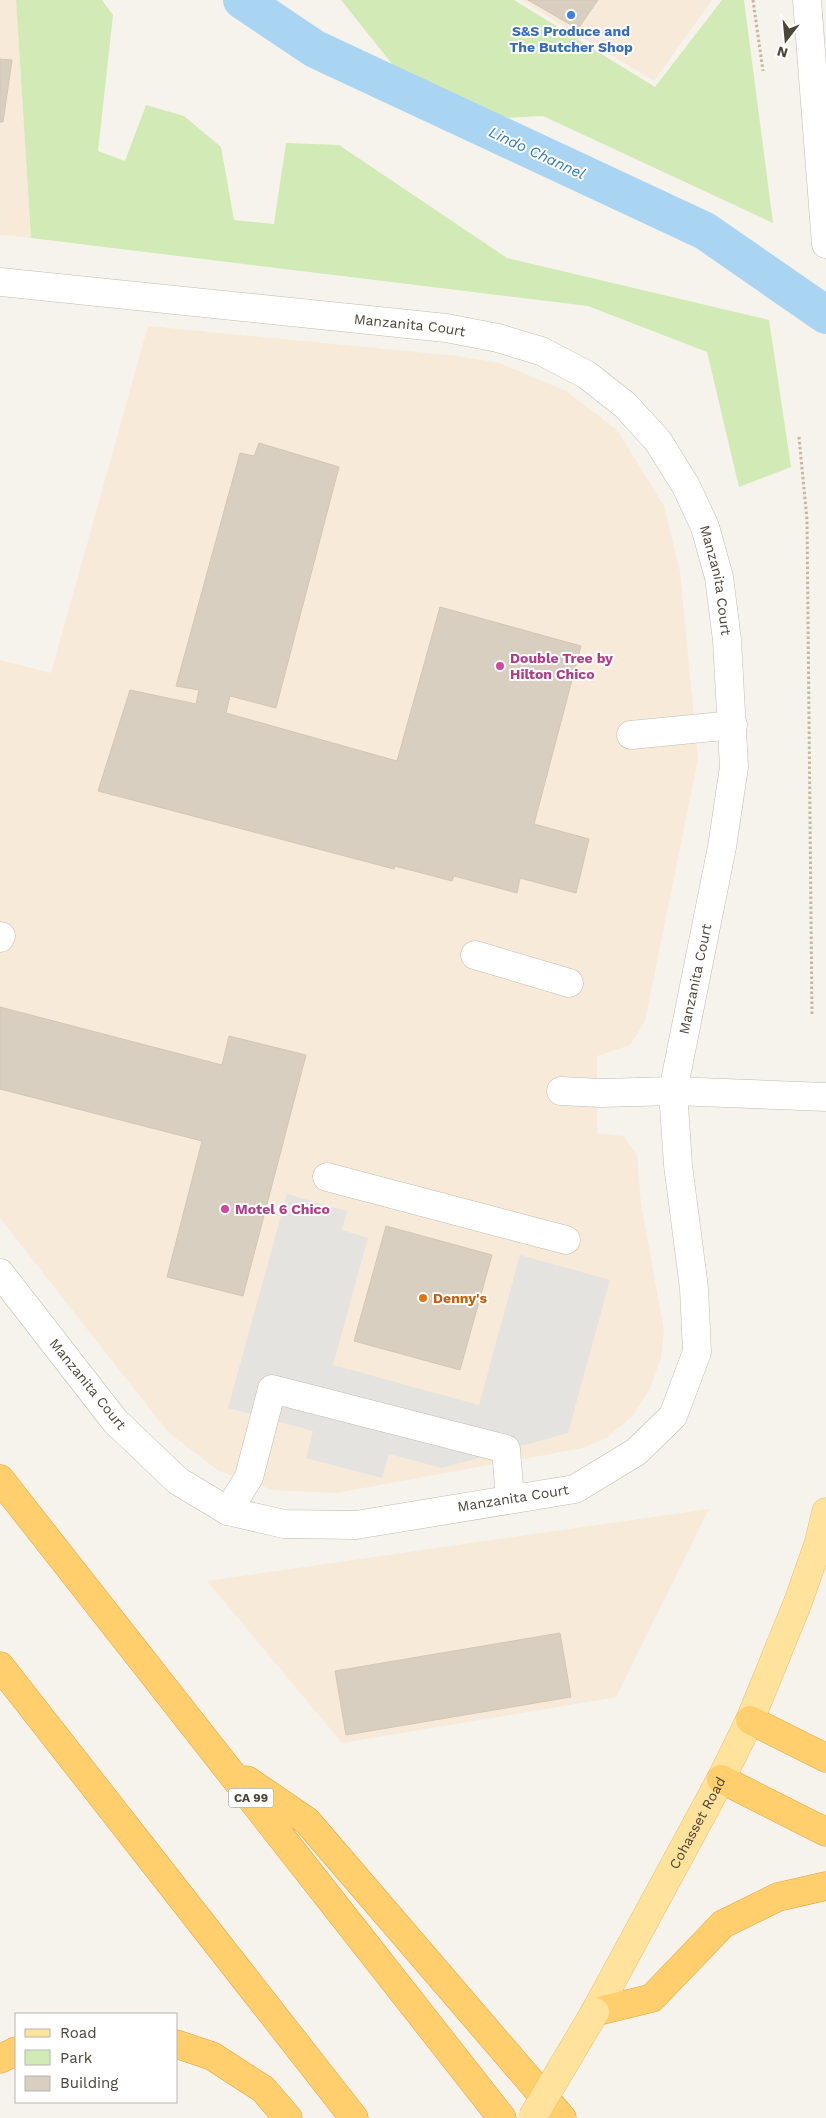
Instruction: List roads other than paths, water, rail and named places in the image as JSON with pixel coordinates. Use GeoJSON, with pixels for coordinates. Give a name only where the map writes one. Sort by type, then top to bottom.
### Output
{"type":"FeatureCollection","features":[{"type":"Feature","properties":{"kind":"highway","name":"CA 99"},"geometry":{"type":"LineString","coordinates":[[0,1479],[502,2118]]}},
{"type":"Feature","properties":{"kind":"highway"},"geometry":{"type":"LineString","coordinates":[[0,1666],[354,2118]]}},
{"type":"Feature","properties":{"kind":"highway"},"geometry":{"type":"LineString","coordinates":[[750,1720],[826,1758]]}},
{"type":"Feature","properties":{"kind":"highway"},"geometry":{"type":"LineString","coordinates":[[225,1765],[307,1820],[562,2118]]}},
{"type":"Feature","properties":{"kind":"highway"},"geometry":{"type":"LineString","coordinates":[[722,1779],[826,1832]]}},
{"type":"Feature","properties":{"kind":"highway"},"geometry":{"type":"LineString","coordinates":[[595,2012],[652,1998],[722,1924],[778,1897],[826,1886]]}},
{"type":"Feature","properties":{"kind":"highway"},"geometry":{"type":"LineString","coordinates":[[178,2045],[212,2056],[263,2088],[288,2118]]}},
{"type":"Feature","properties":{"kind":"highway"},"geometry":{"type":"LineString","coordinates":[[0,2059],[15,2052]]}},
{"type":"Feature","properties":{"kind":"main road","name":"Cohasset Road"},"geometry":{"type":"LineString","coordinates":[[532,2118],[595,2012],[722,1779],[750,1720],[823,1538],[826,1512]]}},
{"type":"Feature","properties":{"kind":"street"},"geometry":{"type":"LineString","coordinates":[[806,0],[826,244]]}},
{"type":"Feature","properties":{"kind":"street","name":"Manzanita Court"},"geometry":{"type":"LineString","coordinates":[[0,282],[446,328],[498,338],[541,351],[587,376],[625,405],[658,441],[686,486],[705,526],[719,577],[727,640],[734,767],[729,808],[672,1091],[678,1165],[694,1288],[697,1352],[673,1416],[636,1452],[575,1489],[356,1525],[284,1524],[228,1511],[178,1481],[115,1421],[0,1273]]}},
{"type":"Feature","properties":{"kind":"street"},"geometry":{"type":"LineString","coordinates":[[631,735],[733,725]]}},
{"type":"Feature","properties":{"kind":"street"},"geometry":{"type":"LineString","coordinates":[[475,955],[569,984]]}},
{"type":"Feature","properties":{"kind":"street"},"geometry":{"type":"LineString","coordinates":[[561,1091],[601,1094],[672,1091],[826,1097]]}},
{"type":"Feature","properties":{"kind":"street"},"geometry":{"type":"LineString","coordinates":[[327,1177],[566,1240]]}},
{"type":"Feature","properties":{"kind":"street"},"geometry":{"type":"LineString","coordinates":[[228,1511],[249,1477],[272,1389],[506,1449],[510,1499]]}},
{"type":"Feature","properties":{"kind":"waterway","name":"Lindo Channel"},"geometry":{"type":"LineString","coordinates":[[242,0],[315,49],[705,231],[826,315]]}},
{"type":"Feature","properties":{"kind":"place","name":"S&S Produce and The Butcher Shop"},"geometry":{"type":"Point","coordinates":[571,15]}},
{"type":"Feature","properties":{"kind":"place","name":"Double Tree by Hilton Chico"},"geometry":{"type":"Point","coordinates":[500,666]}},
{"type":"Feature","properties":{"kind":"place","name":"Motel 6 Chico"},"geometry":{"type":"Point","coordinates":[225,1209]}},
{"type":"Feature","properties":{"kind":"place","name":"Denny's"},"geometry":{"type":"Point","coordinates":[423,1298]}}]}
